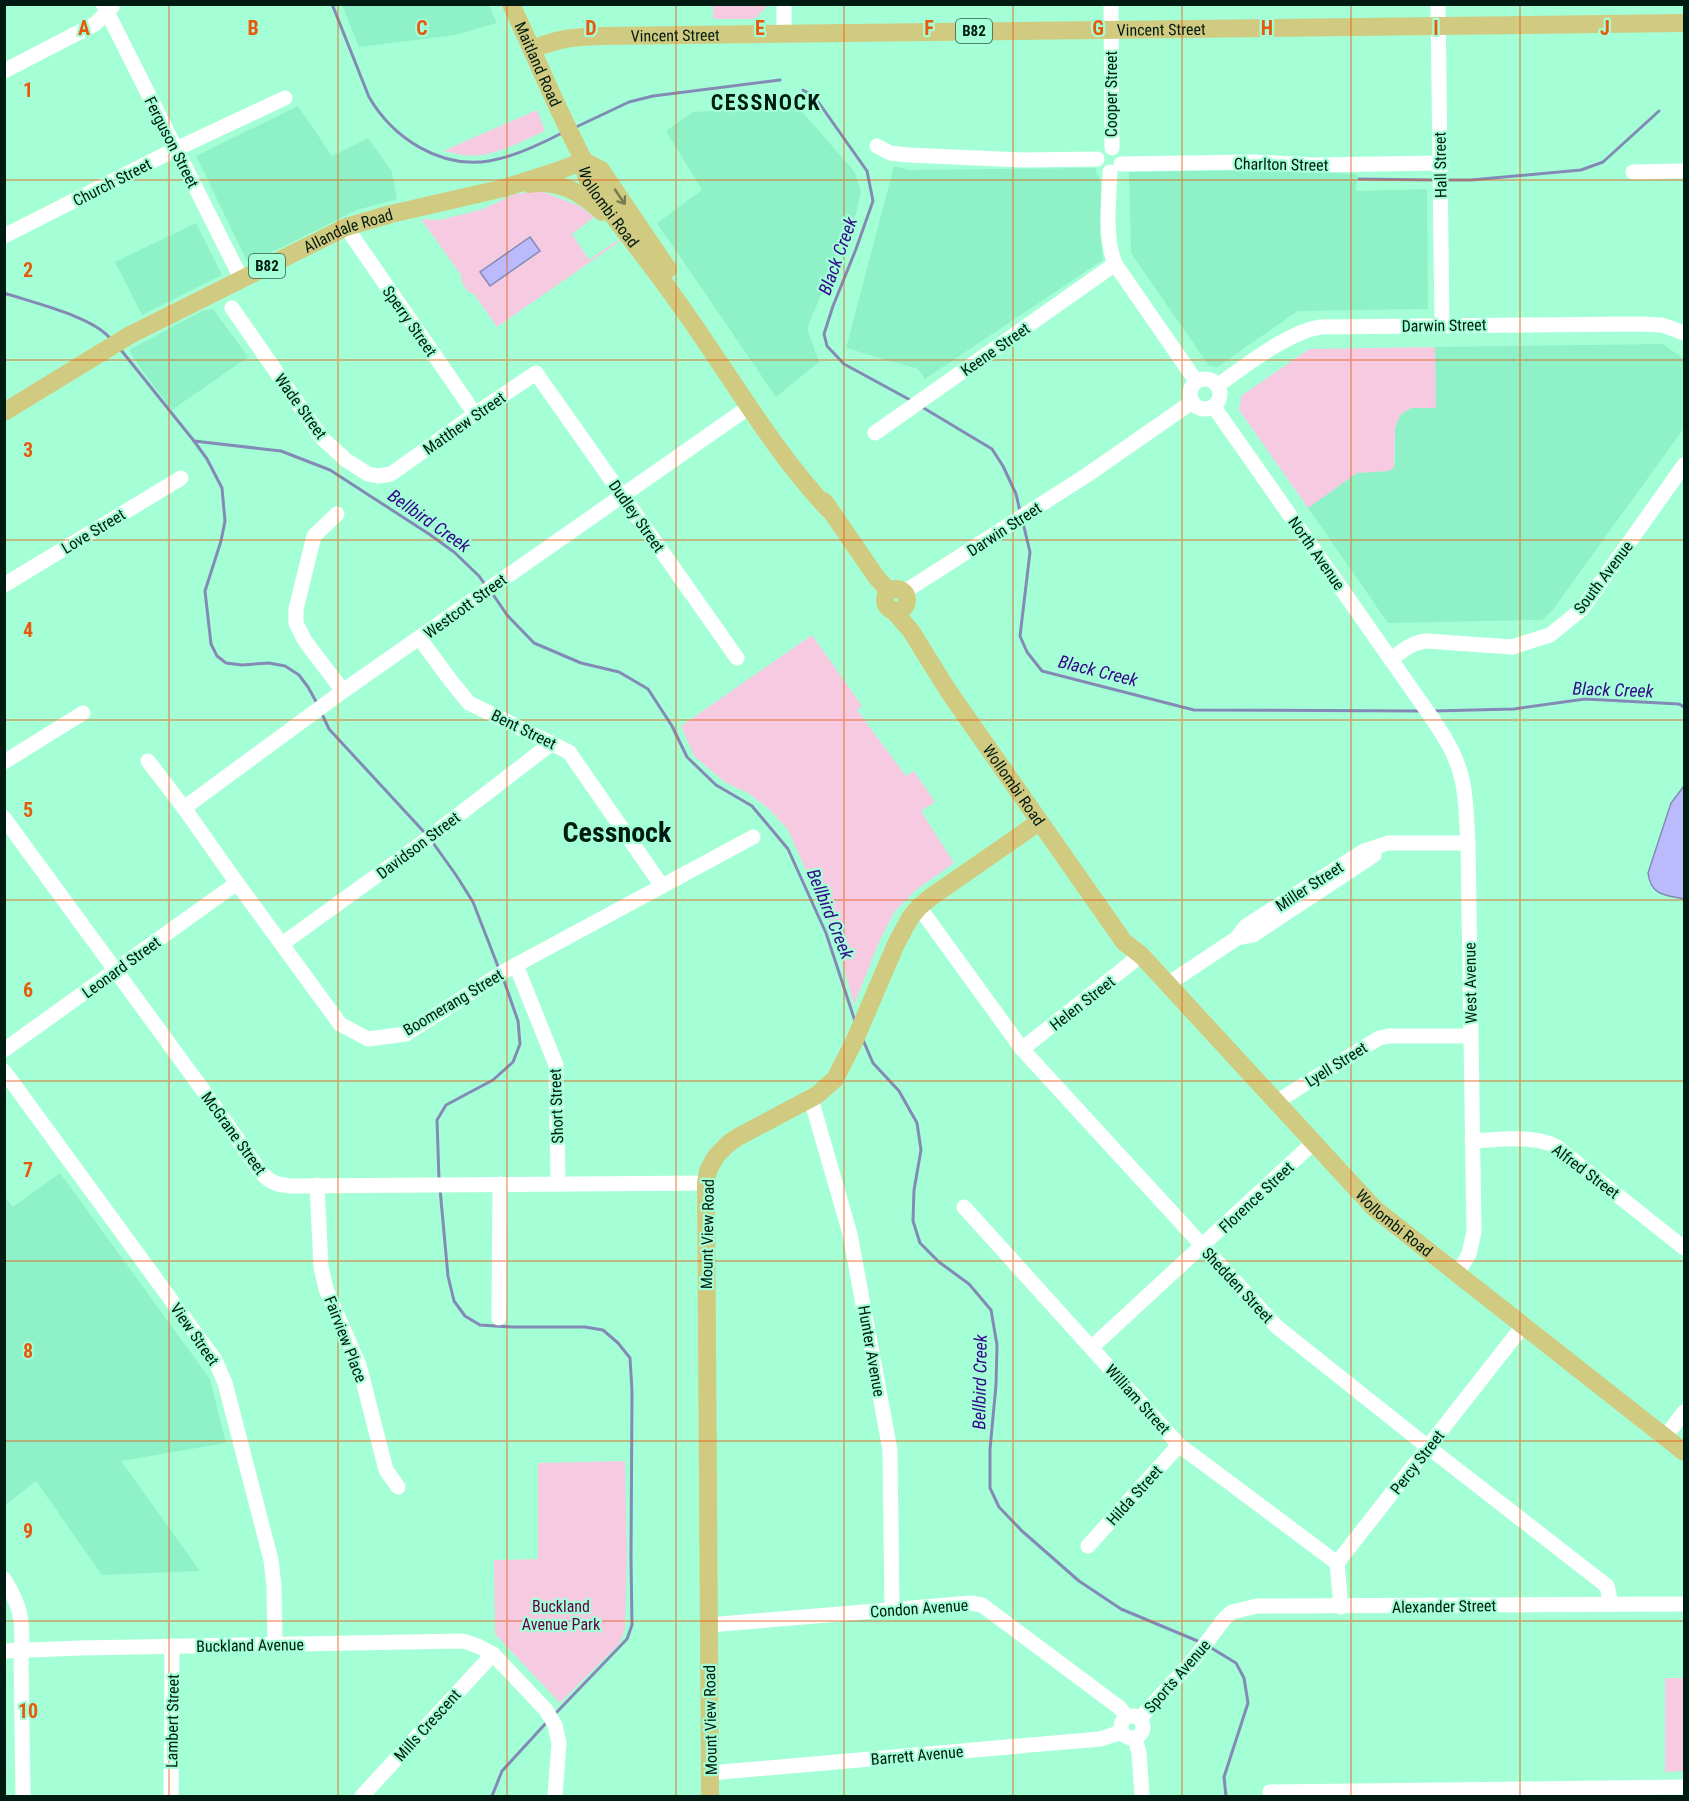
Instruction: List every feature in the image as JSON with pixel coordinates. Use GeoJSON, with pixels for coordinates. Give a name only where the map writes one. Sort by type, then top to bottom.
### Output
{"type":"FeatureCollection","features":[{"type":"Feature","properties":{"kind":"main road","name":"Maitland Road"},"geometry":{"type":"LineString","coordinates":[[511,4],[564,122],[584,160]]}},
{"type":"Feature","properties":{"kind":"main road","name":"Vincent Street"},"geometry":{"type":"LineString","coordinates":[[533,50],[552,41],[568,37],[1684,23]]}},
{"type":"Feature","properties":{"kind":"main road","name":"Allandale Road"},"geometry":{"type":"LineString","coordinates":[[4,412],[130,335],[346,227],[391,214],[504,188],[584,160]]}},
{"type":"Feature","properties":{"kind":"main road","name":"Wollombi Road"},"geometry":{"type":"LineString","coordinates":[[584,160],[587,179],[687,315],[749,407],[813,493],[829,510]]}},
{"type":"Feature","properties":{"kind":"main road","name":"Wollombi Road"},"geometry":{"type":"LineString","coordinates":[[584,160],[601,170],[818,489],[829,510],[877,578],[898,600],[949,672],[972,710],[1132,936],[1141,955]]}},
{"type":"Feature","properties":{"kind":"main road"},"geometry":{"type":"LineString","coordinates":[[504,188],[535,183],[573,190],[624,231]]}},
{"type":"Feature","properties":{"kind":"main road"},"geometry":{"type":"LineString","coordinates":[[745,381],[750,398],[749,407],[758,410],[772,422]]}},
{"type":"Feature","properties":{"kind":"main road","name":"Wollombi Road"},"geometry":{"type":"LineString","coordinates":[[898,600],[910,631],[949,692],[1124,942],[1141,955],[1375,1209],[1684,1452]]}},
{"type":"Feature","properties":{"kind":"main road"},"geometry":{"type":"LineString","coordinates":[[1020,779],[1024,790],[1039,812],[1039,822],[1048,825],[1062,845],[1071,851]]}},
{"type":"Feature","properties":{"kind":"main road","name":"Mount View Road"},"geometry":{"type":"LineString","coordinates":[[710,1797],[706,1183],[708,1171],[717,1155],[729,1143],[811,1099],[835,1079],[910,918],[931,897],[1039,822]]}},
{"type":"Feature","properties":{"kind":"street"},"geometry":{"type":"LineString","coordinates":[[784,4],[784,33]]}},
{"type":"Feature","properties":{"kind":"street","name":"Cooper Street"},"geometry":{"type":"LineString","coordinates":[[1111,4],[1112,148]]}},
{"type":"Feature","properties":{"kind":"street","name":"Hall Street"},"geometry":{"type":"LineString","coordinates":[[1438,4],[1442,325]]}},
{"type":"Feature","properties":{"kind":"street"},"geometry":{"type":"LineString","coordinates":[[4,70],[95,24],[108,7]]}},
{"type":"Feature","properties":{"kind":"street","name":"Ferguson Street"},"geometry":{"type":"LineString","coordinates":[[108,7],[241,279]]}},
{"type":"Feature","properties":{"kind":"street","name":"Church Street"},"geometry":{"type":"LineString","coordinates":[[4,236],[285,98]]}},
{"type":"Feature","properties":{"kind":"street"},"geometry":{"type":"LineString","coordinates":[[877,146],[890,153],[1024,160],[1097,159]]}},
{"type":"Feature","properties":{"kind":"street"},"geometry":{"type":"LineString","coordinates":[[1097,159],[1102,150],[1112,148],[1120,153],[1116,168],[1109,231],[1110,248],[1115,264],[1196,381]]}},
{"type":"Feature","properties":{"kind":"street"},"geometry":{"type":"LineString","coordinates":[[1097,159],[1101,169],[1116,168]]}},
{"type":"Feature","properties":{"kind":"street","name":"Charlton Street"},"geometry":{"type":"LineString","coordinates":[[1116,168],[1253,162],[1441,174]]}},
{"type":"Feature","properties":{"kind":"street"},"geometry":{"type":"LineString","coordinates":[[1633,172],[1684,171]]}},
{"type":"Feature","properties":{"kind":"street","name":"Sperry Street"},"geometry":{"type":"LineString","coordinates":[[346,227],[475,414]]}},
{"type":"Feature","properties":{"kind":"street","name":"Keene Street"},"geometry":{"type":"LineString","coordinates":[[874,433],[1115,264]]}},
{"type":"Feature","properties":{"kind":"street","name":"Wade Street"},"geometry":{"type":"LineString","coordinates":[[232,308],[322,438],[346,460],[363,471],[378,476],[391,474]]}},
{"type":"Feature","properties":{"kind":"street","name":"Darwin Street"},"geometry":{"type":"LineString","coordinates":[[1218,385],[1292,336],[1320,327],[1640,324],[1662,325],[1684,333]]}},
{"type":"Feature","properties":{"kind":"street","name":"Matthew Street"},"geometry":{"type":"LineString","coordinates":[[391,474],[536,373]]}},
{"type":"Feature","properties":{"kind":"street","name":"Dudley Street"},"geometry":{"type":"LineString","coordinates":[[536,373],[737,658]]}},
{"type":"Feature","properties":{"kind":"street"},"geometry":{"type":"LineString","coordinates":[[1206,378],[1218,385],[1221,396],[1214,406],[1202,409],[1192,402],[1190,391],[1196,381],[1206,378]]}},
{"type":"Feature","properties":{"kind":"street","name":"Darwin Street"},"geometry":{"type":"LineString","coordinates":[[898,600],[1087,475],[1192,402]]}},
{"type":"Feature","properties":{"kind":"street","name":"North Avenue"},"geometry":{"type":"LineString","coordinates":[[1214,406],[1419,699]]}},
{"type":"Feature","properties":{"kind":"street","name":"Westcott Street"},"geometry":{"type":"LineString","coordinates":[[184,808],[501,579],[749,407]]}},
{"type":"Feature","properties":{"kind":"street","name":"South Avenue"},"geometry":{"type":"LineString","coordinates":[[1391,660],[1406,647],[1418,642],[1512,647],[1550,635],[1582,609],[1684,465]]}},
{"type":"Feature","properties":{"kind":"street","name":"Love Street"},"geometry":{"type":"LineString","coordinates":[[4,585],[181,478]]}},
{"type":"Feature","properties":{"kind":"street"},"geometry":{"type":"LineString","coordinates":[[337,514],[314,536],[296,609],[296,623],[305,641],[344,691]]}},
{"type":"Feature","properties":{"kind":"street","name":"Bent Street"},"geometry":{"type":"LineString","coordinates":[[420,639],[469,703],[569,752],[662,886]]}},
{"type":"Feature","properties":{"kind":"street","name":"West Avenue"},"geometry":{"type":"LineString","coordinates":[[1419,699],[1452,751],[1459,766],[1465,796],[1468,843],[1473,1240],[1469,1254],[1456,1274]]}},
{"type":"Feature","properties":{"kind":"street"},"geometry":{"type":"LineString","coordinates":[[4,762],[83,713]]}},
{"type":"Feature","properties":{"kind":"street","name":"Davidson Street"},"geometry":{"type":"LineString","coordinates":[[282,944],[422,843],[552,743]]}},
{"type":"Feature","properties":{"kind":"street","name":"Boomerang Street"},"geometry":{"type":"LineString","coordinates":[[148,762],[184,808],[340,1024],[368,1039],[406,1034],[506,971],[753,837]]}},
{"type":"Feature","properties":{"kind":"street","name":"McGrane Street"},"geometry":{"type":"LineString","coordinates":[[4,818],[266,1179],[279,1186],[706,1183]]}},
{"type":"Feature","properties":{"kind":"street","name":"Miller Street"},"geometry":{"type":"LineString","coordinates":[[1168,984],[1237,938],[1246,926],[1364,851],[1388,843],[1468,843]]}},
{"type":"Feature","properties":{"kind":"street","name":"Leonard Street"},"geometry":{"type":"LineString","coordinates":[[4,1050],[237,883]]}},
{"type":"Feature","properties":{"kind":"street","name":"Shedden Street"},"geometry":{"type":"LineString","coordinates":[[919,907],[1022,1049],[1277,1327],[1428,1448],[1607,1586],[1611,1604]]}},
{"type":"Feature","properties":{"kind":"street","name":"Helen Street"},"geometry":{"type":"LineString","coordinates":[[1022,1049],[1141,955]]}},
{"type":"Feature","properties":{"kind":"street","name":"Short Street"},"geometry":{"type":"LineString","coordinates":[[506,971],[556,1065],[558,1183]]}},
{"type":"Feature","properties":{"kind":"street","name":"Lyell Street"},"geometry":{"type":"LineString","coordinates":[[1276,1102],[1379,1038],[1471,1036]]}},
{"type":"Feature","properties":{"kind":"street","name":"View Street"},"geometry":{"type":"LineString","coordinates":[[4,1071],[215,1360],[225,1383],[271,1560],[275,1644]]}},
{"type":"Feature","properties":{"kind":"street","name":"Hunter Avenue"},"geometry":{"type":"LineString","coordinates":[[811,1099],[850,1233],[890,1450],[892,1610]]}},
{"type":"Feature","properties":{"kind":"street","name":"Alfred Street"},"geometry":{"type":"LineString","coordinates":[[1472,1141],[1534,1140],[1548,1142],[1684,1248]]}},
{"type":"Feature","properties":{"kind":"street","name":"Florence Street"},"geometry":{"type":"LineString","coordinates":[[1092,1347],[1313,1143]]}},
{"type":"Feature","properties":{"kind":"street"},"geometry":{"type":"LineString","coordinates":[[499,1318],[500,1184]]}},
{"type":"Feature","properties":{"kind":"street","name":"Fairview Place"},"geometry":{"type":"LineString","coordinates":[[317,1185],[321,1267],[326,1289],[359,1365],[386,1470],[398,1487]]}},
{"type":"Feature","properties":{"kind":"street","name":"William Street"},"geometry":{"type":"LineString","coordinates":[[964,1207],[1179,1445],[1337,1563]]}},
{"type":"Feature","properties":{"kind":"street","name":"Percy Street"},"geometry":{"type":"LineString","coordinates":[[1337,1563],[1523,1326]]}},
{"type":"Feature","properties":{"kind":"street"},"geometry":{"type":"LineString","coordinates":[[1665,1437],[1684,1412]]}},
{"type":"Feature","properties":{"kind":"street","name":"Hilda Street"},"geometry":{"type":"LineString","coordinates":[[1088,1546],[1179,1445]]}},
{"type":"Feature","properties":{"kind":"street"},"geometry":{"type":"LineString","coordinates":[[1337,1563],[1341,1606]]}},
{"type":"Feature","properties":{"kind":"street"},"geometry":{"type":"LineString","coordinates":[[4,1579],[17,1603],[23,1629],[21,1650],[23,1797]]}},
{"type":"Feature","properties":{"kind":"street","name":"Condon Avenue"},"geometry":{"type":"LineString","coordinates":[[709,1625],[971,1603],[982,1605],[1120,1708],[1131,1726]]}},
{"type":"Feature","properties":{"kind":"street","name":"Alexander Street"},"geometry":{"type":"LineString","coordinates":[[1215,1632],[1232,1612],[1257,1606],[1684,1604]]}},
{"type":"Feature","properties":{"kind":"street","name":"Sports Avenue"},"geometry":{"type":"LineString","coordinates":[[1131,1726],[1194,1659],[1215,1632]]}},
{"type":"Feature","properties":{"kind":"street","name":"Buckland Avenue"},"geometry":{"type":"LineString","coordinates":[[4,1652],[172,1646],[464,1641],[492,1654]]}},
{"type":"Feature","properties":{"kind":"street","name":"Lambert Street"},"geometry":{"type":"LineString","coordinates":[[171,1797],[172,1646]]}},
{"type":"Feature","properties":{"kind":"street"},"geometry":{"type":"LineString","coordinates":[[492,1654],[546,1710],[555,1725],[559,1743],[555,1797]]}},
{"type":"Feature","properties":{"kind":"street","name":"Mills Crescent"},"geometry":{"type":"LineString","coordinates":[[362,1797],[492,1654]]}},
{"type":"Feature","properties":{"kind":"street"},"geometry":{"type":"LineString","coordinates":[[1131,1726],[1139,1753],[1142,1795]]}},
{"type":"Feature","properties":{"kind":"street","name":"Barrett Avenue"},"geometry":{"type":"LineString","coordinates":[[710,1773],[1101,1739],[1131,1726]]}},
{"type":"Feature","properties":{"kind":"street"},"geometry":{"type":"LineString","coordinates":[[1270,1792],[1684,1787]]}},
{"type":"Feature","properties":{"kind":"shaded area"},"geometry":{"type":"Polygon","coordinates":[[[342,5],[489,5],[497,23],[455,35],[359,47],[342,5]]]}},
{"type":"Feature","properties":{"kind":"shaded area"},"geometry":{"type":"Polygon","coordinates":[[[298,106],[332,156],[368,138],[392,172],[397,199],[357,210],[266,255],[247,261],[196,156],[298,106]]]}},
{"type":"Feature","properties":{"kind":"shaded area"},"geometry":{"type":"Polygon","coordinates":[[[798,107],[854,171],[861,190],[857,211],[807,328],[819,362],[776,397],[657,223],[702,190],[666,131],[693,112],[798,107]]]}},
{"type":"Feature","properties":{"kind":"shaded area"},"geometry":{"type":"Polygon","coordinates":[[[894,166],[908,170],[1095,168],[1101,183],[1100,235],[1103,260],[925,379],[918,369],[846,348],[894,166]]]}},
{"type":"Feature","properties":{"kind":"shaded area"},"geometry":{"type":"Polygon","coordinates":[[[1268,170],[1357,174],[1356,191],[1427,189],[1428,309],[1298,311],[1217,367],[1209,366],[1131,253],[1129,172],[1268,170]]]}},
{"type":"Feature","properties":{"kind":"shaded area"},"geometry":{"type":"Polygon","coordinates":[[[196,223],[222,275],[142,315],[115,262],[196,223]]]}},
{"type":"Feature","properties":{"kind":"shaded area"},"geometry":{"type":"Polygon","coordinates":[[[213,309],[248,357],[172,410],[129,350],[202,311],[213,309]]]}},
{"type":"Feature","properties":{"kind":"shaded area"},"geometry":{"type":"Polygon","coordinates":[[[1663,344],[1684,359],[1684,428],[1552,611],[1542,620],[1388,623],[1308,508],[1357,473],[1388,471],[1395,463],[1395,428],[1400,415],[1411,408],[1436,407],[1435,347],[1663,344]]]}},
{"type":"Feature","properties":{"kind":"shaded area"},"geometry":{"type":"Polygon","coordinates":[[[60,1173],[210,1379],[226,1443],[121,1461],[200,1571],[102,1575],[36,1481],[5,1505],[5,1197],[13,1207],[60,1173]]]}},
{"type":"Feature","properties":{"kind":"green space"},"geometry":{"type":"Polygon","coordinates":[[[713,4],[768,5],[755,19],[713,19],[713,4]]]}},
{"type":"Feature","properties":{"kind":"green space"},"geometry":{"type":"Polygon","coordinates":[[[537,110],[545,131],[484,154],[473,156],[443,151],[537,110]]]}},
{"type":"Feature","properties":{"kind":"green space"},"geometry":{"type":"Polygon","coordinates":[[[541,191],[579,206],[594,217],[572,234],[589,260],[618,240],[619,242],[497,327],[474,294],[467,291],[461,275],[421,219],[440,220],[483,209],[515,194],[541,191]]]}},
{"type":"Feature","properties":{"kind":"green space"},"geometry":{"type":"Polygon","coordinates":[[[1435,347],[1436,408],[1411,408],[1400,415],[1395,428],[1394,468],[1389,471],[1357,473],[1308,508],[1239,410],[1241,396],[1309,349],[1435,347]]]}},
{"type":"Feature","properties":{"kind":"green space"},"geometry":{"type":"Polygon","coordinates":[[[812,635],[862,706],[857,710],[906,776],[914,771],[935,802],[921,811],[954,863],[916,890],[895,911],[879,942],[854,1005],[835,935],[788,830],[768,808],[748,793],[726,783],[694,756],[681,726],[812,635]]]}},
{"type":"Feature","properties":{"kind":"green space","name":"Buckland Avenue Park"},"geometry":{"type":"Polygon","coordinates":[[[625,1461],[627,1557],[625,1629],[620,1643],[560,1703],[495,1634],[494,1560],[538,1559],[538,1463],[625,1461]]]}},
{"type":"Feature","properties":{"kind":"green space"},"geometry":{"type":"Polygon","coordinates":[[[1665,1678],[1684,1678],[1684,1771],[1665,1772],[1665,1678]]]}},
{"type":"Feature","properties":{"kind":"water"},"geometry":{"type":"Polygon","coordinates":[[[530,237],[540,251],[490,286],[480,272],[530,237]]]}},
{"type":"Feature","properties":{"kind":"water"},"geometry":{"type":"Polygon","coordinates":[[[1684,786],[1684,899],[1660,893],[1652,886],[1648,873],[1671,803],[1684,786]]]}},
{"type":"Feature","properties":{"kind":"waterway","name":"Black Creek"},"geometry":{"type":"LineString","coordinates":[[332,4],[369,97],[391,125],[420,147],[453,160],[489,161],[517,154],[562,133]]}},
{"type":"Feature","properties":{"kind":"waterway","name":"Black Creek"},"geometry":{"type":"LineString","coordinates":[[574,128],[629,102],[653,96],[780,80]]}},
{"type":"Feature","properties":{"kind":"waterway","name":"Black Creek"},"geometry":{"type":"LineString","coordinates":[[803,90],[819,103],[867,171],[873,201],[824,334],[827,346],[844,364],[912,401]]}},
{"type":"Feature","properties":{"kind":"waterway"},"geometry":{"type":"LineString","coordinates":[[1445,180],[1471,180],[1581,170],[1603,162],[1659,111]]}},
{"type":"Feature","properties":{"kind":"waterway"},"geometry":{"type":"LineString","coordinates":[[1359,179],[1435,180]]}},
{"type":"Feature","properties":{"kind":"waterway","name":"Bellbird Creek"},"geometry":{"type":"LineString","coordinates":[[4,293],[76,317],[90,323],[110,338]]}},
{"type":"Feature","properties":{"kind":"waterway","name":"Bellbird Creek"},"geometry":{"type":"LineString","coordinates":[[121,350],[194,441],[281,451],[330,470],[454,552],[486,586]]}},
{"type":"Feature","properties":{"kind":"waterway","name":"Black Creek"},"geometry":{"type":"LineString","coordinates":[[922,407],[992,449],[1016,494],[1020,511]]}},
{"type":"Feature","properties":{"kind":"waterway"},"geometry":{"type":"LineString","coordinates":[[194,441],[207,459],[222,488],[225,521],[205,591],[211,644],[217,656],[226,663],[242,665],[269,663],[285,666],[299,675],[318,705]]}},
{"type":"Feature","properties":{"kind":"waterway","name":"Black Creek"},"geometry":{"type":"LineString","coordinates":[[1023,523],[1030,552],[1020,636],[1027,652],[1042,671],[1194,710],[1420,711]]}},
{"type":"Feature","properties":{"kind":"waterway","name":"Bellbird Creek"},"geometry":{"type":"LineString","coordinates":[[492,593],[507,615],[534,643],[581,663],[619,672],[648,689],[672,726],[687,757],[716,785],[752,806],[788,849],[826,933],[855,1021]]}},
{"type":"Feature","properties":{"kind":"waterway","name":"Black Creek"},"geometry":{"type":"LineString","coordinates":[[1433,711],[1514,709],[1585,699],[1679,704],[1684,707]]}},
{"type":"Feature","properties":{"kind":"waterway"},"geometry":{"type":"LineString","coordinates":[[322,714],[329,729],[425,833]]}},
{"type":"Feature","properties":{"kind":"waterway"},"geometry":{"type":"LineString","coordinates":[[431,840],[473,902],[499,969]]}},
{"type":"Feature","properties":{"kind":"waterway"},"geometry":{"type":"LineString","coordinates":[[439,1179],[437,1120],[446,1105],[493,1080],[513,1062],[520,1044],[518,1021],[503,978]]}},
{"type":"Feature","properties":{"kind":"waterway","name":"Bellbird Creek"},"geometry":{"type":"LineString","coordinates":[[863,1040],[873,1063],[899,1091],[917,1123],[921,1150],[914,1190],[913,1221],[920,1243],[939,1262],[969,1284],[991,1310],[997,1345],[990,1449],[990,1488],[999,1507],[1022,1531],[1079,1581],[1121,1609],[1200,1642]]}},
{"type":"Feature","properties":{"kind":"waterway"},"geometry":{"type":"LineString","coordinates":[[440,1189],[448,1276],[454,1301],[465,1316],[480,1325],[585,1327],[603,1330],[630,1358],[632,1625],[627,1639],[554,1715]]}},
{"type":"Feature","properties":{"kind":"waterway","name":"Bellbird Creek"},"geometry":{"type":"LineString","coordinates":[[1208,1646],[1236,1663],[1244,1678],[1248,1703],[1224,1777],[1226,1796]]}},
{"type":"Feature","properties":{"kind":"waterway"},"geometry":{"type":"LineString","coordinates":[[492,1796],[502,1771],[547,1722]]}},
{"type":"Feature","properties":{"kind":"district","name":"CESSNOCK"},"geometry":{"type":"Point","coordinates":[766,102]}},
{"type":"Feature","properties":{"kind":"district","name":"Cessnock"},"geometry":{"type":"Point","coordinates":[617,832]}}]}
